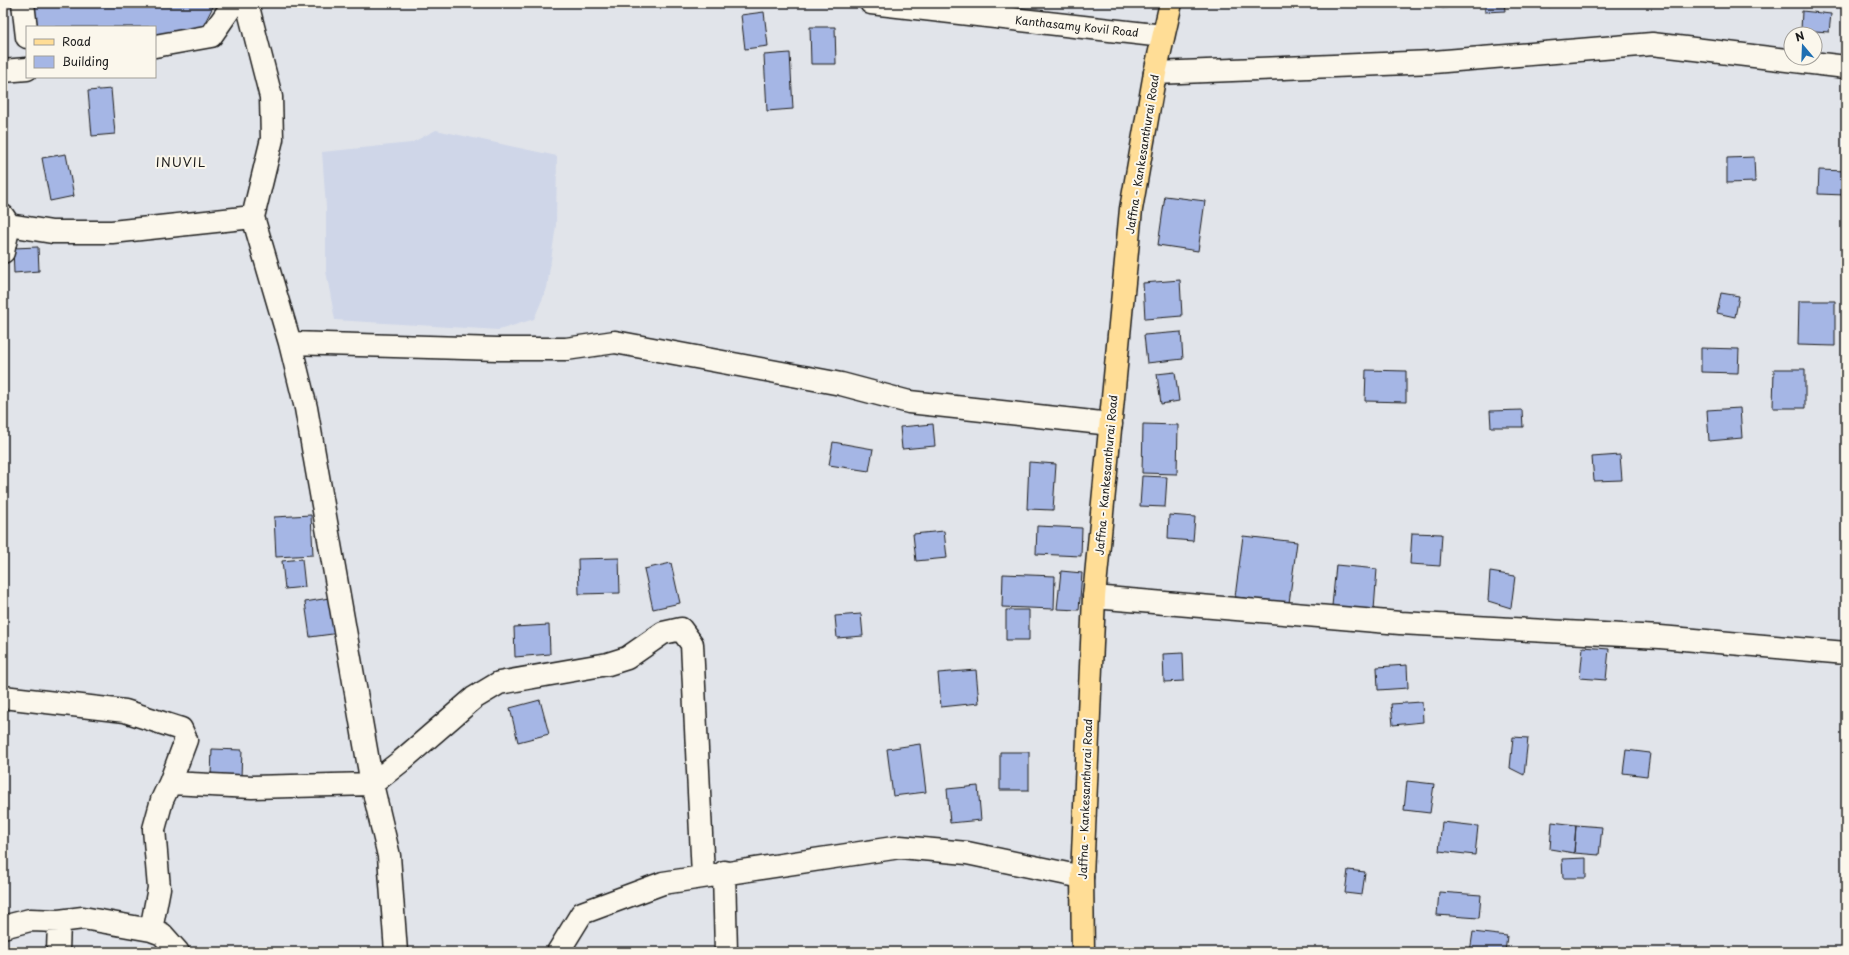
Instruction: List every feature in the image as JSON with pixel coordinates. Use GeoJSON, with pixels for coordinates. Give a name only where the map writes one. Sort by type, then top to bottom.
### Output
{"type":"FeatureCollection","features":[{"type":"Feature","properties":{"kind":"main road","name":"Jaffna - Kankesanthurai Road"},"geometry":{"type":"LineString","coordinates":[[1083,952],[1082,877],[1094,597],[1110,424],[1131,209],[1155,73],[1171,3]]}},
{"type":"Feature","properties":{"kind":"street"},"geometry":{"type":"LineString","coordinates":[[22,3],[26,30]]}},
{"type":"Feature","properties":{"kind":"street"},"geometry":{"type":"LineString","coordinates":[[156,46],[211,36],[234,3]]}},
{"type":"Feature","properties":{"kind":"street"},"geometry":{"type":"LineString","coordinates":[[247,3],[271,97],[272,139],[253,217],[290,343],[306,408],[372,784],[389,856],[396,952]]}},
{"type":"Feature","properties":{"kind":"street","name":"Kanthasamy Kovil Road"},"geometry":{"type":"LineString","coordinates":[[871,3],[1163,36]]}},
{"type":"Feature","properties":{"kind":"street"},"geometry":{"type":"LineString","coordinates":[[1155,73],[1433,62],[1652,44],[1846,67]]}},
{"type":"Feature","properties":{"kind":"street"},"geometry":{"type":"LineString","coordinates":[[3,71],[26,69]]}},
{"type":"Feature","properties":{"kind":"street"},"geometry":{"type":"LineString","coordinates":[[3,252],[6,220],[52,232],[112,232],[253,217]]}},
{"type":"Feature","properties":{"kind":"street"},"geometry":{"type":"LineString","coordinates":[[290,343],[506,349],[566,349],[615,342],[841,384],[909,402],[1110,424]]}},
{"type":"Feature","properties":{"kind":"street"},"geometry":{"type":"LineString","coordinates":[[1094,597],[1400,623],[1660,637],[1846,653]]}},
{"type":"Feature","properties":{"kind":"street"},"geometry":{"type":"LineString","coordinates":[[170,783],[252,787],[372,784],[400,762],[474,698],[499,683],[608,664],[627,658],[663,633],[681,629],[692,644],[703,876]]}},
{"type":"Feature","properties":{"kind":"street"},"geometry":{"type":"LineString","coordinates":[[3,697],[125,711],[181,729],[186,740],[162,800],[154,829],[159,888],[151,930]]}},
{"type":"Feature","properties":{"kind":"street"},"geometry":{"type":"LineString","coordinates":[[558,952],[582,912],[663,883],[724,872],[900,847],[967,853],[1082,877]]}},
{"type":"Feature","properties":{"kind":"street"},"geometry":{"type":"LineString","coordinates":[[724,872],[726,952]]}},
{"type":"Feature","properties":{"kind":"street"},"geometry":{"type":"LineString","coordinates":[[3,927],[30,920],[58,921],[83,918],[151,930],[162,934],[178,952]]}},
{"type":"Feature","properties":{"kind":"street"},"geometry":{"type":"LineString","coordinates":[[58,921],[58,952]]}},
{"type":"Feature","properties":{"kind":"shaded area"},"geometry":{"type":"Polygon","coordinates":[[[436,130],[557,156],[556,225],[547,288],[534,319],[499,330],[335,320],[326,271],[326,208],[322,152],[411,143],[436,130]]]}},
{"type":"Feature","properties":{"kind":"building"},"geometry":{"type":"Polygon","coordinates":[[[31,3],[215,3],[203,26],[156,36],[156,26],[36,26],[31,3]]]}},
{"type":"Feature","properties":{"kind":"building"},"geometry":{"type":"Polygon","coordinates":[[[1442,3],[1465,3],[1465,6],[1442,8],[1442,3]]]}},
{"type":"Feature","properties":{"kind":"building"},"geometry":{"type":"Polygon","coordinates":[[[1484,3],[1504,3],[1505,11],[1485,12],[1484,3]]]}},
{"type":"Feature","properties":{"kind":"building"},"geometry":{"type":"Polygon","coordinates":[[[1548,3],[1563,3],[1549,7],[1548,3]]]}},
{"type":"Feature","properties":{"kind":"building"},"geometry":{"type":"Polygon","coordinates":[[[1802,11],[1831,14],[1829,32],[1823,32],[1823,26],[1801,26],[1802,11]]]}},
{"type":"Feature","properties":{"kind":"building"},"geometry":{"type":"Polygon","coordinates":[[[764,12],[768,46],[745,49],[741,15],[764,12]]]}},
{"type":"Feature","properties":{"kind":"building"},"geometry":{"type":"Polygon","coordinates":[[[810,27],[835,27],[836,64],[811,64],[810,27]]]}},
{"type":"Feature","properties":{"kind":"building"},"geometry":{"type":"Polygon","coordinates":[[[790,53],[793,109],[767,111],[764,55],[790,53]]]}},
{"type":"Feature","properties":{"kind":"building"},"geometry":{"type":"Polygon","coordinates":[[[111,89],[115,134],[92,136],[88,91],[111,89]]]}},
{"type":"Feature","properties":{"kind":"building"},"geometry":{"type":"Polygon","coordinates":[[[66,154],[74,196],[50,201],[42,158],[66,154]]]}},
{"type":"Feature","properties":{"kind":"building"},"geometry":{"type":"Polygon","coordinates":[[[1754,157],[1755,182],[1727,183],[1727,158],[1754,157]]]}},
{"type":"Feature","properties":{"kind":"building"},"geometry":{"type":"Polygon","coordinates":[[[1819,170],[1846,171],[1845,195],[1818,194],[1819,170]]]}},
{"type":"Feature","properties":{"kind":"building"},"geometry":{"type":"Polygon","coordinates":[[[1165,196],[1205,201],[1198,251],[1158,245],[1165,196]]]}},
{"type":"Feature","properties":{"kind":"building"},"geometry":{"type":"Polygon","coordinates":[[[38,247],[39,271],[14,273],[13,248],[38,247]]]}},
{"type":"Feature","properties":{"kind":"building"},"geometry":{"type":"Polygon","coordinates":[[[1180,280],[1182,316],[1145,319],[1143,283],[1180,280]]]}},
{"type":"Feature","properties":{"kind":"building"},"geometry":{"type":"Polygon","coordinates":[[[1721,293],[1739,296],[1735,317],[1717,313],[1721,293]]]}},
{"type":"Feature","properties":{"kind":"building"},"geometry":{"type":"Polygon","coordinates":[[[1799,301],[1835,301],[1835,346],[1798,345],[1799,301]]]}},
{"type":"Feature","properties":{"kind":"building"},"geometry":{"type":"Polygon","coordinates":[[[1181,332],[1183,359],[1147,363],[1144,335],[1181,332]]]}},
{"type":"Feature","properties":{"kind":"building"},"geometry":{"type":"Polygon","coordinates":[[[1701,348],[1739,349],[1738,373],[1701,372],[1701,348]]]}},
{"type":"Feature","properties":{"kind":"building"},"geometry":{"type":"Polygon","coordinates":[[[1774,369],[1805,369],[1805,408],[1773,408],[1774,369]]]}},
{"type":"Feature","properties":{"kind":"building"},"geometry":{"type":"Polygon","coordinates":[[[1366,370],[1406,371],[1406,402],[1365,401],[1366,370]]]}},
{"type":"Feature","properties":{"kind":"building"},"geometry":{"type":"Polygon","coordinates":[[[1175,372],[1179,401],[1161,404],[1157,374],[1175,372]]]}},
{"type":"Feature","properties":{"kind":"building"},"geometry":{"type":"Polygon","coordinates":[[[1740,408],[1742,438],[1709,441],[1707,410],[1740,408]]]}},
{"type":"Feature","properties":{"kind":"building"},"geometry":{"type":"Polygon","coordinates":[[[1522,410],[1523,427],[1491,427],[1490,411],[1522,410]]]}},
{"type":"Feature","properties":{"kind":"building"},"geometry":{"type":"Polygon","coordinates":[[[933,424],[935,446],[902,449],[900,427],[933,424]]]}},
{"type":"Feature","properties":{"kind":"building"},"geometry":{"type":"Polygon","coordinates":[[[1143,424],[1178,425],[1177,474],[1142,473],[1143,424]]]}},
{"type":"Feature","properties":{"kind":"building"},"geometry":{"type":"Polygon","coordinates":[[[833,442],[873,449],[869,471],[829,465],[833,442]]]}},
{"type":"Feature","properties":{"kind":"building"},"geometry":{"type":"Polygon","coordinates":[[[1620,455],[1622,480],[1594,481],[1592,457],[1620,455]]]}},
{"type":"Feature","properties":{"kind":"building"},"geometry":{"type":"Polygon","coordinates":[[[1029,462],[1056,464],[1053,510],[1027,509],[1029,462]]]}},
{"type":"Feature","properties":{"kind":"building"},"geometry":{"type":"Polygon","coordinates":[[[1142,476],[1167,477],[1165,507],[1140,506],[1142,476]]]}},
{"type":"Feature","properties":{"kind":"building"},"geometry":{"type":"Polygon","coordinates":[[[311,515],[313,555],[276,557],[274,517],[311,515]]]}},
{"type":"Feature","properties":{"kind":"building"},"geometry":{"type":"Polygon","coordinates":[[[1169,515],[1195,517],[1193,541],[1168,539],[1169,515]]]}},
{"type":"Feature","properties":{"kind":"building"},"geometry":{"type":"Polygon","coordinates":[[[1037,526],[1082,528],[1081,556],[1036,554],[1037,526]]]}},
{"type":"Feature","properties":{"kind":"building"},"geometry":{"type":"Polygon","coordinates":[[[944,531],[947,558],[916,561],[913,534],[944,531]]]}},
{"type":"Feature","properties":{"kind":"building"},"geometry":{"type":"Polygon","coordinates":[[[1412,533],[1442,534],[1440,566],[1410,564],[1412,533]]]}},
{"type":"Feature","properties":{"kind":"building"},"geometry":{"type":"Polygon","coordinates":[[[1243,536],[1297,542],[1289,603],[1235,597],[1243,536]]]}},
{"type":"Feature","properties":{"kind":"building"},"geometry":{"type":"Polygon","coordinates":[[[619,558],[620,593],[579,594],[578,559],[619,558]]]}},
{"type":"Feature","properties":{"kind":"building"},"geometry":{"type":"Polygon","coordinates":[[[302,559],[305,587],[285,589],[282,561],[302,559]]]}},
{"type":"Feature","properties":{"kind":"building"},"geometry":{"type":"Polygon","coordinates":[[[671,563],[680,603],[653,609],[644,569],[671,563]]]}},
{"type":"Feature","properties":{"kind":"building"},"geometry":{"type":"Polygon","coordinates":[[[1336,565],[1377,569],[1374,610],[1332,606],[1336,565]]]}},
{"type":"Feature","properties":{"kind":"building"},"geometry":{"type":"Polygon","coordinates":[[[1061,571],[1082,573],[1079,610],[1057,609],[1061,571]]]}},
{"type":"Feature","properties":{"kind":"building"},"geometry":{"type":"Polygon","coordinates":[[[1490,572],[1515,576],[1511,608],[1488,601],[1490,572]]]}},
{"type":"Feature","properties":{"kind":"building"},"geometry":{"type":"Polygon","coordinates":[[[1003,574],[1055,576],[1054,609],[1002,607],[1003,574]]]}},
{"type":"Feature","properties":{"kind":"building"},"geometry":{"type":"Polygon","coordinates":[[[335,597],[340,633],[310,637],[305,602],[335,597]]]}},
{"type":"Feature","properties":{"kind":"building"},"geometry":{"type":"Polygon","coordinates":[[[1006,610],[1029,610],[1029,640],[1006,640],[1006,610]]]}},
{"type":"Feature","properties":{"kind":"building"},"geometry":{"type":"Polygon","coordinates":[[[861,614],[863,636],[837,638],[835,616],[861,614]]]}},
{"type":"Feature","properties":{"kind":"building"},"geometry":{"type":"Polygon","coordinates":[[[549,625],[550,654],[515,657],[514,627],[549,625]]]}},
{"type":"Feature","properties":{"kind":"building"},"geometry":{"type":"Polygon","coordinates":[[[1583,647],[1609,649],[1606,680],[1580,678],[1583,647]]]}},
{"type":"Feature","properties":{"kind":"building"},"geometry":{"type":"Polygon","coordinates":[[[1183,653],[1184,681],[1164,682],[1163,654],[1183,653]]]}},
{"type":"Feature","properties":{"kind":"building"},"geometry":{"type":"Polygon","coordinates":[[[1407,665],[1408,688],[1378,690],[1377,667],[1407,665]]]}},
{"type":"Feature","properties":{"kind":"building"},"geometry":{"type":"Polygon","coordinates":[[[976,670],[979,703],[941,707],[938,673],[976,670]]]}},
{"type":"Feature","properties":{"kind":"building"},"geometry":{"type":"Polygon","coordinates":[[[540,700],[549,734],[518,742],[510,708],[540,700]]]}},
{"type":"Feature","properties":{"kind":"building"},"geometry":{"type":"Polygon","coordinates":[[[1422,702],[1423,722],[1393,725],[1391,704],[1422,702]]]}},
{"type":"Feature","properties":{"kind":"building"},"geometry":{"type":"Polygon","coordinates":[[[1513,737],[1528,738],[1524,775],[1510,768],[1513,737]]]}},
{"type":"Feature","properties":{"kind":"building"},"geometry":{"type":"Polygon","coordinates":[[[920,744],[926,792],[893,796],[887,749],[920,744]]]}},
{"type":"Feature","properties":{"kind":"building"},"geometry":{"type":"Polygon","coordinates":[[[212,749],[242,750],[241,777],[211,776],[212,749]]]}},
{"type":"Feature","properties":{"kind":"building"},"geometry":{"type":"Polygon","coordinates":[[[1626,750],[1650,753],[1647,776],[1623,773],[1626,750]]]}},
{"type":"Feature","properties":{"kind":"building"},"geometry":{"type":"Polygon","coordinates":[[[1000,752],[1029,752],[1029,790],[1000,790],[1000,752]]]}},
{"type":"Feature","properties":{"kind":"building"},"geometry":{"type":"Polygon","coordinates":[[[1407,781],[1434,784],[1430,813],[1404,810],[1407,781]]]}},
{"type":"Feature","properties":{"kind":"building"},"geometry":{"type":"Polygon","coordinates":[[[978,786],[981,820],[950,823],[947,789],[978,786]]]}},
{"type":"Feature","properties":{"kind":"building"},"geometry":{"type":"Polygon","coordinates":[[[1442,822],[1478,826],[1475,855],[1439,851],[1442,822]]]}},
{"type":"Feature","properties":{"kind":"building"},"geometry":{"type":"Polygon","coordinates":[[[1552,822],[1576,825],[1574,853],[1550,849],[1552,822]]]}},
{"type":"Feature","properties":{"kind":"building"},"geometry":{"type":"Polygon","coordinates":[[[1576,825],[1602,827],[1599,855],[1574,853],[1576,825]]]}},
{"type":"Feature","properties":{"kind":"building"},"geometry":{"type":"Polygon","coordinates":[[[1586,858],[1586,878],[1563,878],[1562,859],[1586,858]]]}},
{"type":"Feature","properties":{"kind":"building"},"geometry":{"type":"Polygon","coordinates":[[[1348,870],[1365,872],[1362,895],[1345,893],[1348,870]]]}},
{"type":"Feature","properties":{"kind":"building"},"geometry":{"type":"Polygon","coordinates":[[[1439,892],[1481,895],[1479,918],[1437,915],[1439,892]]]}},
{"type":"Feature","properties":{"kind":"building"},"geometry":{"type":"Polygon","coordinates":[[[1473,932],[1507,936],[1505,952],[1470,952],[1473,932]]]}},
{"type":"Feature","properties":{"kind":"district","name":"INUVIL"},"geometry":{"type":"Point","coordinates":[181,161]}}]}
